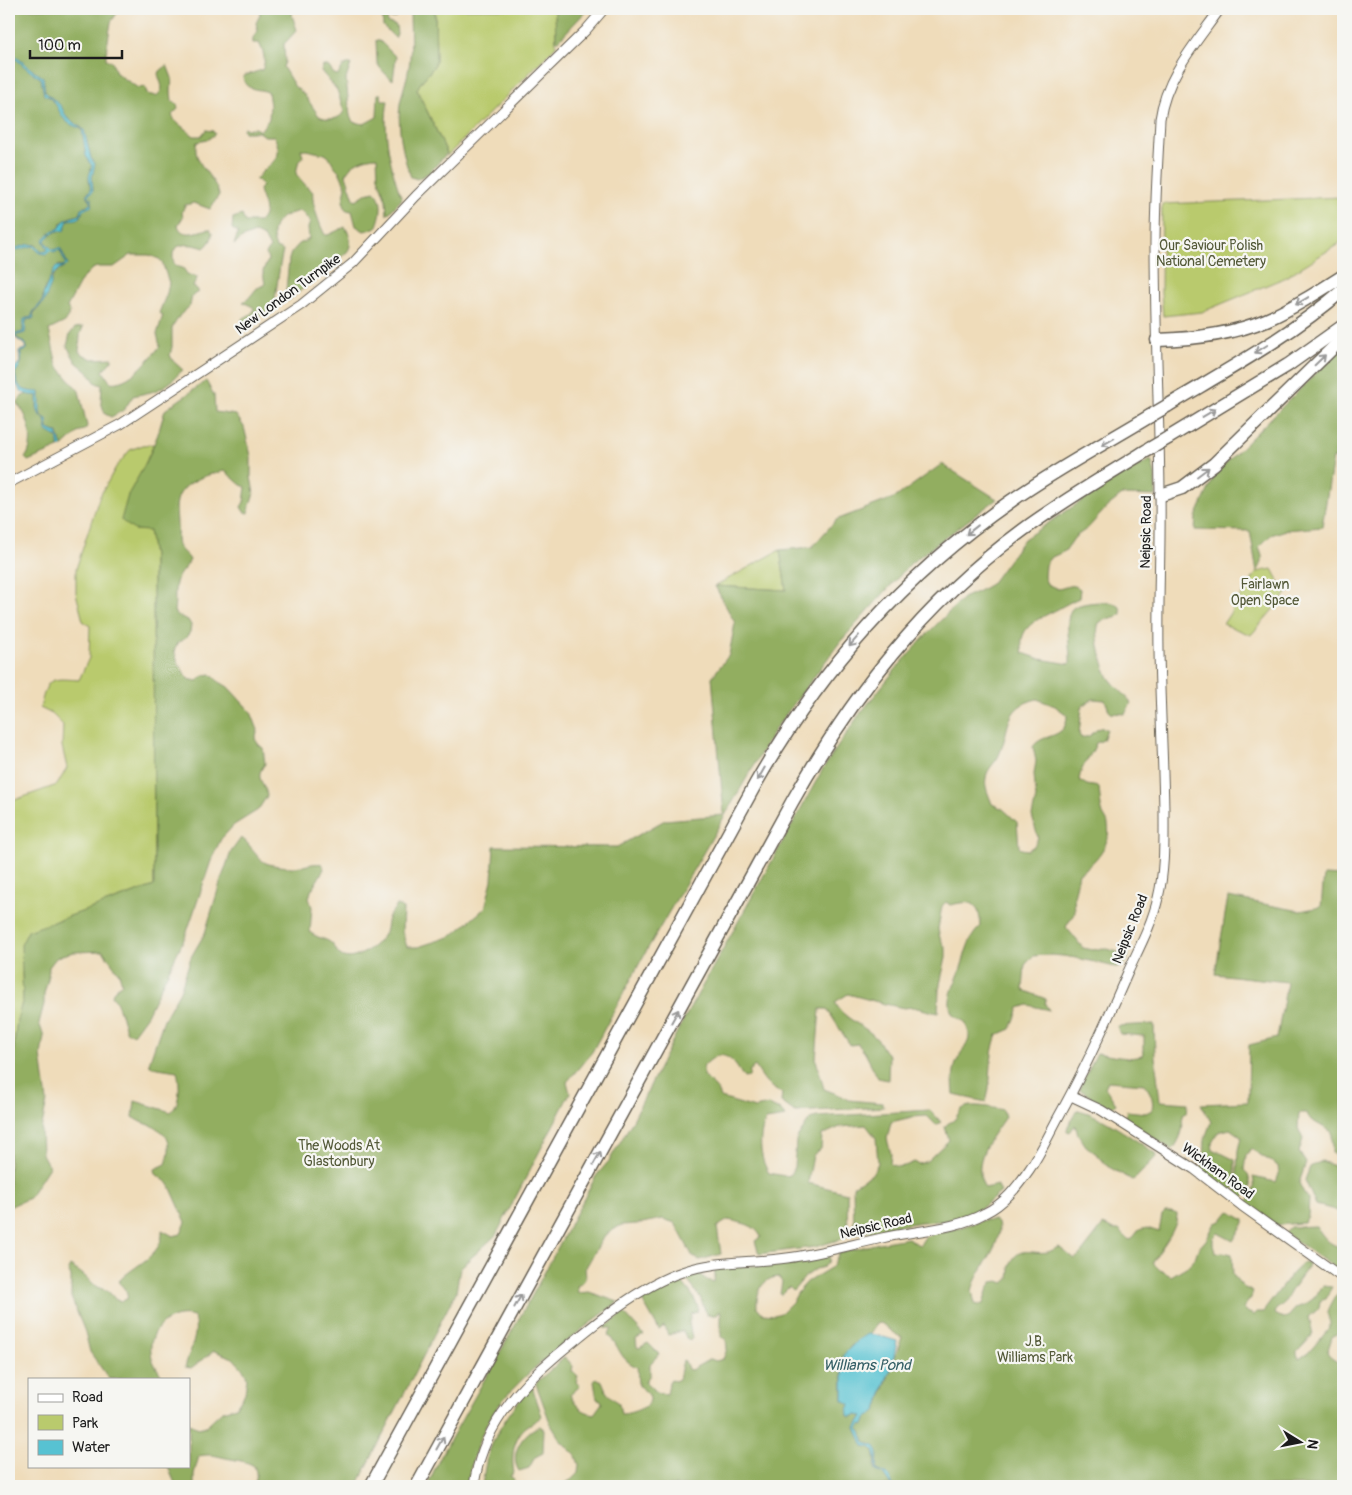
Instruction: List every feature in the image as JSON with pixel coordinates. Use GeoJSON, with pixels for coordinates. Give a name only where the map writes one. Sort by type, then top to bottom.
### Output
{"type":"FeatureCollection","features":[{"type":"Feature","properties":{"kind":"highway"},"geometry":{"type":"LineString","coordinates":[[1157,340],[1217,333],[1260,322],[1293,306],[1343,276]]}},
{"type":"Feature","properties":{"kind":"highway"},"geometry":{"type":"LineString","coordinates":[[371,1486],[756,783],[811,695],[850,646],[887,605],[921,572],[1020,495],[1279,338],[1310,317],[1343,290]]}},
{"type":"Feature","properties":{"kind":"highway"},"geometry":{"type":"LineString","coordinates":[[417,1486],[792,802],[852,704],[888,658],[913,629],[955,587],[991,555],[1060,504],[1288,365],[1343,326]]}},
{"type":"Feature","properties":{"kind":"highway"},"geometry":{"type":"LineString","coordinates":[[1160,496],[1182,488],[1214,464],[1343,338]]}},
{"type":"Feature","properties":{"kind":"street","name":"New London Turnpike"},"geometry":{"type":"LineString","coordinates":[[9,483],[121,424],[301,304],[346,269],[416,196],[586,30],[604,9]]}},
{"type":"Feature","properties":{"kind":"street","name":"Neipsic Road"},"geometry":{"type":"LineString","coordinates":[[474,1486],[484,1446],[496,1422],[510,1403],[542,1367],[636,1294],[675,1274],[703,1266],[808,1255],[972,1220],[1001,1203],[1022,1180],[1037,1158],[1071,1096],[1107,1022],[1148,929],[1161,885],[1164,831],[1164,765],[1158,629],[1160,496],[1156,210],[1160,119],[1162,106],[1173,77],[1220,9]]}},
{"type":"Feature","properties":{"kind":"street","name":"Wickham Road"},"geometry":{"type":"LineString","coordinates":[[1071,1096],[1101,1110],[1194,1169],[1242,1206],[1343,1278]]}},
{"type":"Feature","properties":{"kind":"green space"},"geometry":{"type":"Polygon","coordinates":[[[9,9],[120,9],[111,22],[106,53],[106,59],[112,62],[116,73],[138,88],[145,87],[147,94],[156,96],[162,88],[158,73],[167,65],[172,78],[172,101],[177,104],[178,109],[172,115],[175,121],[194,136],[201,136],[206,130],[213,131],[215,134],[207,140],[197,142],[196,149],[200,163],[217,188],[219,195],[210,209],[194,203],[185,205],[182,212],[183,217],[178,225],[180,230],[187,233],[210,229],[212,232],[211,239],[204,248],[185,245],[176,248],[173,252],[175,266],[183,268],[188,275],[197,277],[193,286],[198,292],[192,296],[190,306],[180,315],[172,328],[170,355],[173,361],[183,370],[164,387],[133,396],[124,410],[111,417],[105,414],[101,402],[102,385],[96,383],[88,372],[76,362],[67,346],[70,334],[75,328],[83,327],[80,335],[79,352],[92,359],[112,358],[103,371],[110,382],[124,380],[138,370],[160,346],[157,334],[163,315],[159,313],[169,283],[162,262],[149,255],[131,255],[114,267],[97,267],[92,269],[82,279],[67,307],[70,312],[65,322],[49,330],[57,365],[79,391],[87,426],[85,430],[80,431],[62,447],[58,433],[48,429],[47,419],[41,415],[39,407],[40,393],[26,390],[18,383],[15,372],[21,363],[20,352],[27,349],[26,344],[14,336],[25,333],[26,320],[33,319],[34,313],[44,299],[51,280],[60,269],[68,265],[61,249],[53,250],[45,240],[60,230],[68,220],[81,217],[83,210],[93,204],[87,196],[93,190],[94,163],[91,159],[82,128],[67,118],[58,103],[45,92],[43,77],[9,52],[9,9]]]}},
{"type":"Feature","properties":{"kind":"green space"},"geometry":{"type":"Polygon","coordinates":[[[259,9],[293,9],[292,15],[297,30],[284,44],[285,62],[283,67],[295,87],[303,93],[319,116],[333,119],[339,117],[344,111],[337,90],[321,71],[323,66],[328,66],[334,74],[338,75],[344,65],[351,64],[346,79],[350,116],[353,122],[364,124],[377,117],[378,94],[381,94],[382,101],[388,101],[386,112],[387,137],[394,176],[402,199],[387,215],[386,200],[378,177],[377,157],[368,158],[354,164],[346,175],[354,199],[356,200],[374,191],[381,203],[376,228],[364,231],[356,226],[352,211],[346,210],[343,201],[346,187],[339,171],[329,157],[325,154],[301,149],[303,157],[298,164],[296,174],[313,192],[318,220],[323,231],[325,235],[328,235],[345,227],[349,236],[349,249],[288,301],[285,301],[289,259],[291,253],[299,244],[309,239],[308,228],[310,222],[301,211],[281,218],[274,227],[273,233],[276,248],[283,251],[273,309],[241,329],[242,319],[254,310],[253,307],[243,302],[257,288],[265,285],[263,271],[268,260],[266,254],[270,248],[264,237],[255,233],[242,238],[234,245],[238,232],[232,229],[233,218],[242,215],[245,222],[259,222],[262,218],[265,211],[259,190],[262,185],[255,179],[275,160],[278,152],[274,136],[265,136],[258,132],[244,132],[243,129],[244,127],[247,129],[255,128],[260,131],[269,119],[268,92],[248,87],[243,76],[262,70],[263,67],[264,56],[262,49],[259,43],[253,43],[253,37],[258,31],[256,23],[260,15],[259,9]]]}},
{"type":"Feature","properties":{"kind":"green space"},"geometry":{"type":"Polygon","coordinates":[[[382,9],[398,9],[396,18],[388,18],[387,21],[396,25],[397,34],[395,38],[383,26],[382,9]]]}},
{"type":"Feature","properties":{"kind":"green space"},"geometry":{"type":"Polygon","coordinates":[[[410,9],[435,9],[436,61],[417,90],[447,153],[429,173],[417,179],[411,177],[405,161],[399,121],[400,104],[410,60],[410,9]]]}},
{"type":"Feature","properties":{"kind":"green space"},"geometry":{"type":"Polygon","coordinates":[[[435,9],[555,9],[556,46],[447,156],[417,90],[436,61],[435,9]]]}},
{"type":"Feature","properties":{"kind":"green space"},"geometry":{"type":"Polygon","coordinates":[[[555,9],[588,9],[558,41],[556,40],[555,9]]]}},
{"type":"Feature","properties":{"kind":"green space"},"geometry":{"type":"Polygon","coordinates":[[[376,40],[381,42],[396,57],[393,80],[377,63],[376,40]]]}},
{"type":"Feature","properties":{"kind":"green space"},"geometry":{"type":"Polygon","coordinates":[[[9,54],[20,60],[41,78],[43,90],[58,106],[67,122],[82,129],[88,159],[92,164],[89,180],[91,190],[87,193],[91,204],[81,208],[80,215],[71,217],[61,223],[60,228],[48,235],[44,242],[48,249],[47,251],[41,252],[36,245],[30,244],[16,248],[9,247],[9,54]]]}},
{"type":"Feature","properties":{"kind":"green space","name":"Our Saviour Polish National Cemetery"},"geometry":{"type":"Polygon","coordinates":[[[1343,197],[1343,240],[1337,245],[1284,278],[1202,312],[1163,316],[1161,293],[1162,204],[1343,197]]]}},
{"type":"Feature","properties":{"kind":"green space"},"geometry":{"type":"Polygon","coordinates":[[[33,246],[41,253],[46,254],[51,250],[60,250],[66,264],[63,266],[59,265],[52,275],[42,301],[33,312],[32,317],[26,318],[23,332],[13,336],[9,335],[12,292],[9,282],[9,249],[33,246]]]}},
{"type":"Feature","properties":{"kind":"green space"},"geometry":{"type":"Polygon","coordinates":[[[1343,346],[1343,458],[1333,458],[1322,527],[1286,530],[1271,535],[1259,547],[1262,560],[1257,572],[1250,531],[1195,530],[1196,517],[1216,473],[1343,346]]]}},
{"type":"Feature","properties":{"kind":"green space"},"geometry":{"type":"Polygon","coordinates":[[[206,381],[214,395],[215,412],[236,415],[244,427],[251,456],[251,477],[254,493],[249,513],[244,512],[241,507],[244,502],[246,487],[225,471],[196,480],[189,484],[180,494],[176,507],[177,543],[190,560],[176,581],[174,611],[176,615],[188,620],[191,625],[190,632],[186,638],[179,642],[174,650],[178,663],[188,679],[197,681],[204,675],[211,674],[228,687],[251,712],[258,730],[255,739],[263,748],[265,764],[260,777],[267,796],[258,810],[234,825],[221,839],[212,858],[186,935],[147,1015],[133,1034],[127,1032],[119,1008],[112,995],[114,990],[122,983],[119,973],[103,951],[74,952],[62,955],[56,958],[49,967],[44,1004],[39,1023],[44,1036],[41,1055],[47,1101],[41,1130],[42,1154],[49,1167],[29,1198],[9,1207],[9,1090],[17,1020],[23,999],[21,945],[28,931],[154,886],[153,556],[149,531],[134,530],[121,520],[128,495],[147,461],[165,410],[206,381]]]}},
{"type":"Feature","properties":{"kind":"green space"},"geometry":{"type":"Polygon","coordinates":[[[27,394],[37,395],[38,411],[45,419],[47,428],[57,437],[59,448],[28,461],[25,458],[30,445],[30,430],[25,415],[17,404],[21,397],[27,394]]]}},
{"type":"Feature","properties":{"kind":"green space"},"geometry":{"type":"Polygon","coordinates":[[[154,444],[138,479],[128,495],[134,530],[149,530],[153,556],[154,886],[48,924],[22,973],[23,999],[17,1020],[9,1090],[9,800],[12,801],[57,785],[67,768],[62,746],[63,725],[52,714],[40,708],[48,685],[55,680],[61,679],[79,680],[89,658],[90,626],[83,621],[76,593],[76,569],[99,498],[116,467],[130,450],[143,445],[154,444]]]}},
{"type":"Feature","properties":{"kind":"green space"},"geometry":{"type":"Polygon","coordinates":[[[1151,460],[1155,474],[1156,496],[1122,495],[1107,507],[1088,528],[1075,537],[1065,551],[1050,558],[1045,565],[1044,577],[1047,584],[1058,589],[1072,586],[1077,587],[1080,589],[1079,598],[1037,620],[1026,630],[1022,644],[1023,653],[1040,659],[1070,664],[1068,621],[1071,610],[1074,607],[1087,603],[1102,602],[1115,604],[1121,609],[1121,614],[1099,623],[1098,641],[1108,676],[1131,703],[1125,714],[1110,713],[1105,700],[1093,699],[1082,706],[1079,734],[1081,738],[1089,736],[1099,728],[1107,729],[1103,740],[1096,743],[1079,780],[1087,785],[1099,787],[1101,808],[1108,822],[1109,832],[1101,853],[1079,873],[1074,897],[1075,912],[1066,927],[1083,948],[1093,950],[1103,948],[1129,955],[1127,960],[1121,967],[1115,967],[1064,956],[1033,956],[1025,965],[1023,990],[1046,999],[1045,1004],[1049,1010],[1028,1005],[1019,1008],[1011,1029],[997,1035],[992,1051],[986,1102],[954,1095],[954,1072],[958,1059],[968,1042],[969,1034],[965,1022],[952,1013],[950,1001],[952,990],[970,940],[981,926],[976,907],[969,903],[950,905],[946,902],[942,906],[938,929],[946,949],[946,957],[939,989],[938,1013],[913,1007],[904,1008],[885,1004],[848,994],[835,1002],[843,1013],[872,1034],[889,1055],[888,1080],[878,1078],[858,1044],[850,1045],[827,1009],[820,1009],[816,1060],[824,1089],[848,1100],[882,1103],[884,1107],[795,1112],[781,1102],[782,1093],[770,1086],[755,1066],[750,1070],[749,1077],[744,1078],[734,1063],[725,1056],[715,1057],[703,1068],[703,1074],[717,1089],[721,1098],[755,1108],[768,1105],[780,1110],[786,1117],[766,1120],[761,1139],[763,1160],[769,1173],[785,1176],[790,1175],[794,1167],[796,1141],[810,1119],[930,1110],[941,1122],[936,1125],[927,1116],[891,1122],[887,1139],[891,1154],[890,1164],[899,1167],[914,1162],[919,1164],[927,1161],[949,1140],[945,1127],[964,1108],[981,1106],[1003,1110],[1005,1117],[984,1151],[980,1169],[985,1188],[997,1185],[1001,1192],[983,1207],[964,1216],[943,1221],[921,1222],[854,1234],[853,1186],[872,1174],[878,1163],[876,1138],[866,1125],[840,1127],[822,1135],[821,1149],[813,1155],[808,1183],[847,1193],[848,1237],[815,1247],[759,1254],[755,1241],[761,1237],[755,1229],[748,1225],[728,1220],[717,1227],[721,1254],[700,1260],[693,1257],[675,1223],[663,1219],[621,1225],[604,1236],[585,1269],[585,1279],[577,1286],[578,1293],[589,1292],[618,1302],[540,1363],[499,1405],[487,1423],[478,1444],[467,1486],[427,1486],[440,1458],[533,1294],[596,1176],[609,1161],[632,1122],[678,1030],[824,767],[859,715],[895,670],[963,598],[991,584],[1024,539],[1121,475],[1151,460]],[[1037,699],[1018,707],[1010,720],[999,755],[987,774],[986,788],[992,804],[1003,809],[1017,822],[1019,847],[1021,849],[1028,850],[1034,846],[1038,838],[1032,816],[1036,798],[1034,774],[1036,761],[1033,747],[1042,739],[1059,733],[1066,723],[1067,715],[1055,706],[1037,699]]]}},
{"type":"Feature","properties":{"kind":"green space","name":"The Woods At Glastonbury"},"geometry":{"type":"Polygon","coordinates":[[[942,464],[997,499],[911,563],[840,642],[775,729],[644,955],[592,1052],[567,1082],[570,1093],[496,1235],[460,1268],[456,1292],[357,1486],[251,1486],[255,1482],[256,1477],[254,1466],[243,1461],[208,1455],[199,1456],[194,1474],[194,1486],[176,1486],[169,1468],[190,1468],[190,1424],[198,1428],[206,1426],[222,1411],[236,1407],[245,1393],[247,1377],[233,1358],[214,1351],[191,1368],[185,1367],[193,1342],[195,1324],[194,1317],[185,1316],[168,1320],[161,1325],[152,1339],[152,1358],[162,1378],[108,1378],[90,1352],[85,1332],[71,1297],[71,1277],[68,1270],[70,1266],[97,1287],[108,1291],[116,1300],[122,1301],[127,1299],[124,1288],[118,1282],[153,1253],[158,1247],[162,1230],[173,1236],[181,1234],[186,1222],[169,1184],[156,1174],[155,1169],[166,1164],[168,1156],[169,1144],[165,1134],[133,1117],[135,1101],[171,1112],[177,1103],[179,1081],[177,1071],[152,1067],[149,1063],[164,1019],[180,991],[191,957],[205,933],[231,852],[241,838],[248,843],[262,861],[269,864],[295,867],[322,864],[324,869],[309,898],[312,907],[310,932],[332,943],[340,955],[351,958],[363,953],[380,940],[385,932],[387,920],[397,905],[403,909],[402,931],[407,947],[418,947],[452,936],[485,908],[492,880],[494,846],[617,847],[665,820],[724,815],[712,677],[729,655],[735,623],[715,586],[786,590],[780,550],[812,547],[836,520],[896,497],[942,464]]]}},
{"type":"Feature","properties":{"kind":"green space"},"geometry":{"type":"Polygon","coordinates":[[[780,550],[786,590],[715,586],[780,550]]]}},
{"type":"Feature","properties":{"kind":"green space","name":"Fairlawn Open Space"},"geometry":{"type":"Polygon","coordinates":[[[1272,569],[1278,580],[1289,591],[1251,635],[1223,624],[1257,572],[1272,569]]]}},
{"type":"Feature","properties":{"kind":"green space"},"geometry":{"type":"Polygon","coordinates":[[[1324,875],[1343,876],[1343,1158],[1332,1153],[1332,1132],[1311,1120],[1306,1113],[1299,1113],[1298,1128],[1303,1139],[1299,1152],[1306,1163],[1299,1183],[1309,1199],[1308,1216],[1304,1223],[1274,1225],[1244,1204],[1253,1192],[1253,1177],[1276,1182],[1279,1174],[1278,1166],[1251,1149],[1246,1155],[1244,1170],[1248,1174],[1251,1187],[1241,1201],[1236,1198],[1238,1150],[1241,1137],[1230,1129],[1218,1132],[1212,1143],[1213,1149],[1235,1160],[1235,1185],[1232,1194],[1200,1169],[1204,1162],[1205,1138],[1211,1122],[1201,1104],[1248,1102],[1249,1045],[1277,1038],[1287,982],[1215,974],[1228,897],[1300,911],[1321,907],[1324,875]]]}},
{"type":"Feature","properties":{"kind":"green space"},"geometry":{"type":"Polygon","coordinates":[[[1154,1024],[1155,1057],[1160,1101],[1188,1103],[1187,1113],[1184,1113],[1182,1120],[1183,1128],[1177,1144],[1172,1150],[1124,1118],[1127,1111],[1146,1113],[1152,1110],[1151,1096],[1144,1084],[1108,1081],[1105,1087],[1116,1104],[1113,1107],[1105,1106],[1079,1089],[1097,1053],[1125,1058],[1142,1056],[1144,1036],[1120,1034],[1117,1026],[1154,1024]]]}},
{"type":"Feature","properties":{"kind":"green space"},"geometry":{"type":"Polygon","coordinates":[[[1077,1110],[1096,1116],[1117,1128],[1155,1153],[1156,1157],[1132,1180],[1107,1166],[1099,1156],[1086,1146],[1078,1134],[1075,1125],[1070,1132],[1067,1131],[1077,1110]]]}},
{"type":"Feature","properties":{"kind":"green space"},"geometry":{"type":"Polygon","coordinates":[[[1322,1161],[1343,1170],[1343,1215],[1335,1210],[1316,1205],[1305,1180],[1310,1167],[1322,1161]]]}},
{"type":"Feature","properties":{"kind":"green space","name":"J.B. Williams Park"},"geometry":{"type":"Polygon","coordinates":[[[1229,1211],[1244,1220],[1244,1223],[1233,1241],[1218,1233],[1213,1238],[1213,1245],[1216,1253],[1232,1254],[1233,1275],[1243,1287],[1253,1292],[1243,1308],[1245,1311],[1254,1315],[1257,1312],[1263,1312],[1293,1272],[1304,1262],[1309,1263],[1308,1267],[1283,1305],[1277,1308],[1275,1314],[1283,1318],[1288,1317],[1296,1308],[1314,1298],[1323,1286],[1332,1287],[1325,1299],[1320,1301],[1319,1308],[1309,1317],[1313,1335],[1297,1352],[1299,1359],[1308,1353],[1329,1329],[1328,1314],[1332,1302],[1338,1293],[1343,1293],[1343,1329],[1332,1337],[1327,1353],[1343,1366],[1337,1384],[1343,1388],[1343,1486],[893,1486],[888,1475],[877,1470],[874,1445],[865,1443],[858,1428],[861,1424],[864,1425],[867,1417],[876,1412],[902,1337],[881,1323],[876,1324],[870,1334],[851,1346],[842,1359],[843,1399],[850,1404],[848,1416],[863,1416],[856,1427],[857,1430],[864,1446],[871,1447],[874,1452],[875,1470],[883,1474],[891,1486],[559,1486],[571,1480],[578,1473],[579,1465],[576,1456],[561,1441],[551,1425],[536,1384],[565,1357],[573,1366],[572,1371],[578,1376],[576,1382],[580,1386],[570,1395],[583,1410],[594,1414],[602,1403],[601,1400],[597,1399],[594,1382],[596,1378],[602,1381],[607,1393],[619,1404],[621,1414],[630,1413],[646,1406],[650,1398],[647,1392],[639,1385],[637,1367],[626,1360],[608,1335],[612,1328],[604,1328],[624,1313],[644,1335],[636,1339],[637,1347],[639,1348],[648,1343],[659,1354],[650,1364],[650,1375],[645,1382],[658,1393],[667,1394],[671,1380],[679,1379],[683,1360],[688,1369],[691,1370],[710,1359],[716,1361],[723,1359],[727,1349],[726,1339],[721,1337],[721,1313],[720,1311],[717,1315],[707,1315],[700,1297],[687,1280],[688,1277],[699,1274],[707,1280],[714,1282],[715,1269],[790,1263],[829,1256],[829,1261],[824,1267],[816,1269],[805,1277],[793,1291],[789,1287],[780,1294],[782,1282],[778,1277],[764,1283],[759,1292],[757,1307],[763,1314],[774,1315],[781,1313],[793,1301],[807,1282],[832,1267],[839,1253],[908,1238],[920,1245],[925,1237],[936,1232],[955,1229],[984,1220],[994,1220],[998,1223],[999,1232],[997,1240],[972,1291],[975,1304],[979,1305],[983,1304],[992,1282],[999,1281],[1004,1283],[1009,1279],[1009,1267],[1021,1252],[1041,1253],[1059,1247],[1074,1259],[1079,1256],[1103,1225],[1119,1230],[1131,1240],[1139,1230],[1147,1228],[1159,1232],[1162,1215],[1165,1212],[1177,1214],[1176,1221],[1153,1263],[1160,1270],[1171,1276],[1191,1264],[1198,1249],[1206,1240],[1215,1223],[1221,1221],[1229,1211]]]}},
{"type":"Feature","properties":{"kind":"green space"},"geometry":{"type":"Polygon","coordinates":[[[1316,1226],[1332,1244],[1340,1247],[1343,1241],[1343,1267],[1341,1272],[1285,1233],[1291,1227],[1316,1226]]]}},
{"type":"Feature","properties":{"kind":"green space"},"geometry":{"type":"Polygon","coordinates":[[[677,1280],[681,1281],[691,1293],[698,1307],[697,1312],[691,1314],[689,1323],[692,1338],[690,1340],[687,1339],[683,1331],[668,1335],[664,1326],[659,1330],[642,1300],[655,1290],[660,1292],[661,1287],[677,1280]]]}},
{"type":"Feature","properties":{"kind":"green space"},"geometry":{"type":"Polygon","coordinates":[[[530,1386],[532,1386],[542,1416],[526,1427],[518,1437],[513,1454],[514,1473],[510,1476],[514,1479],[512,1486],[482,1486],[486,1460],[492,1443],[530,1386]]]}},
{"type":"Feature","properties":{"kind":"green space"},"geometry":{"type":"Polygon","coordinates":[[[540,1426],[544,1429],[543,1453],[535,1457],[529,1468],[519,1471],[515,1458],[519,1444],[528,1433],[540,1426]]]}},
{"type":"Feature","properties":{"kind":"water"},"geometry":{"type":"Polygon","coordinates":[[[9,52],[43,77],[45,92],[61,106],[67,118],[84,130],[91,159],[95,164],[92,177],[93,191],[87,196],[91,190],[89,177],[92,166],[86,156],[82,129],[64,119],[52,99],[44,95],[41,78],[28,70],[9,52]]]}},
{"type":"Feature","properties":{"kind":"water"},"geometry":{"type":"Polygon","coordinates":[[[87,196],[92,199],[92,206],[83,210],[81,216],[78,218],[68,220],[64,231],[54,232],[45,240],[53,250],[61,249],[68,265],[59,269],[51,278],[51,285],[44,302],[33,313],[34,318],[26,320],[25,333],[14,336],[26,344],[27,348],[25,351],[20,352],[21,363],[15,373],[16,378],[22,388],[40,392],[41,416],[38,412],[37,395],[22,392],[15,380],[13,370],[20,362],[19,351],[25,349],[26,346],[13,336],[23,332],[24,319],[32,317],[33,312],[42,302],[44,292],[56,267],[66,264],[60,250],[53,252],[51,250],[46,254],[40,253],[33,246],[17,250],[9,249],[9,247],[16,248],[30,244],[38,248],[41,252],[47,251],[48,249],[43,240],[51,232],[60,228],[65,221],[80,215],[80,209],[91,204],[91,200],[87,196]]]}},
{"type":"Feature","properties":{"kind":"water"},"geometry":{"type":"Polygon","coordinates":[[[41,416],[47,419],[48,429],[57,433],[62,447],[59,448],[57,437],[47,431],[45,419],[41,416]]]}},
{"type":"Feature","properties":{"kind":"water","name":"Williams Pond"},"geometry":{"type":"Polygon","coordinates":[[[868,1334],[897,1341],[892,1367],[878,1407],[875,1413],[867,1417],[864,1425],[861,1424],[858,1428],[865,1443],[875,1446],[878,1453],[877,1470],[888,1475],[893,1486],[891,1486],[883,1474],[876,1471],[874,1450],[871,1447],[864,1446],[857,1430],[856,1427],[863,1416],[856,1415],[850,1417],[848,1412],[850,1404],[843,1400],[843,1355],[858,1340],[868,1334]]]}}]}
